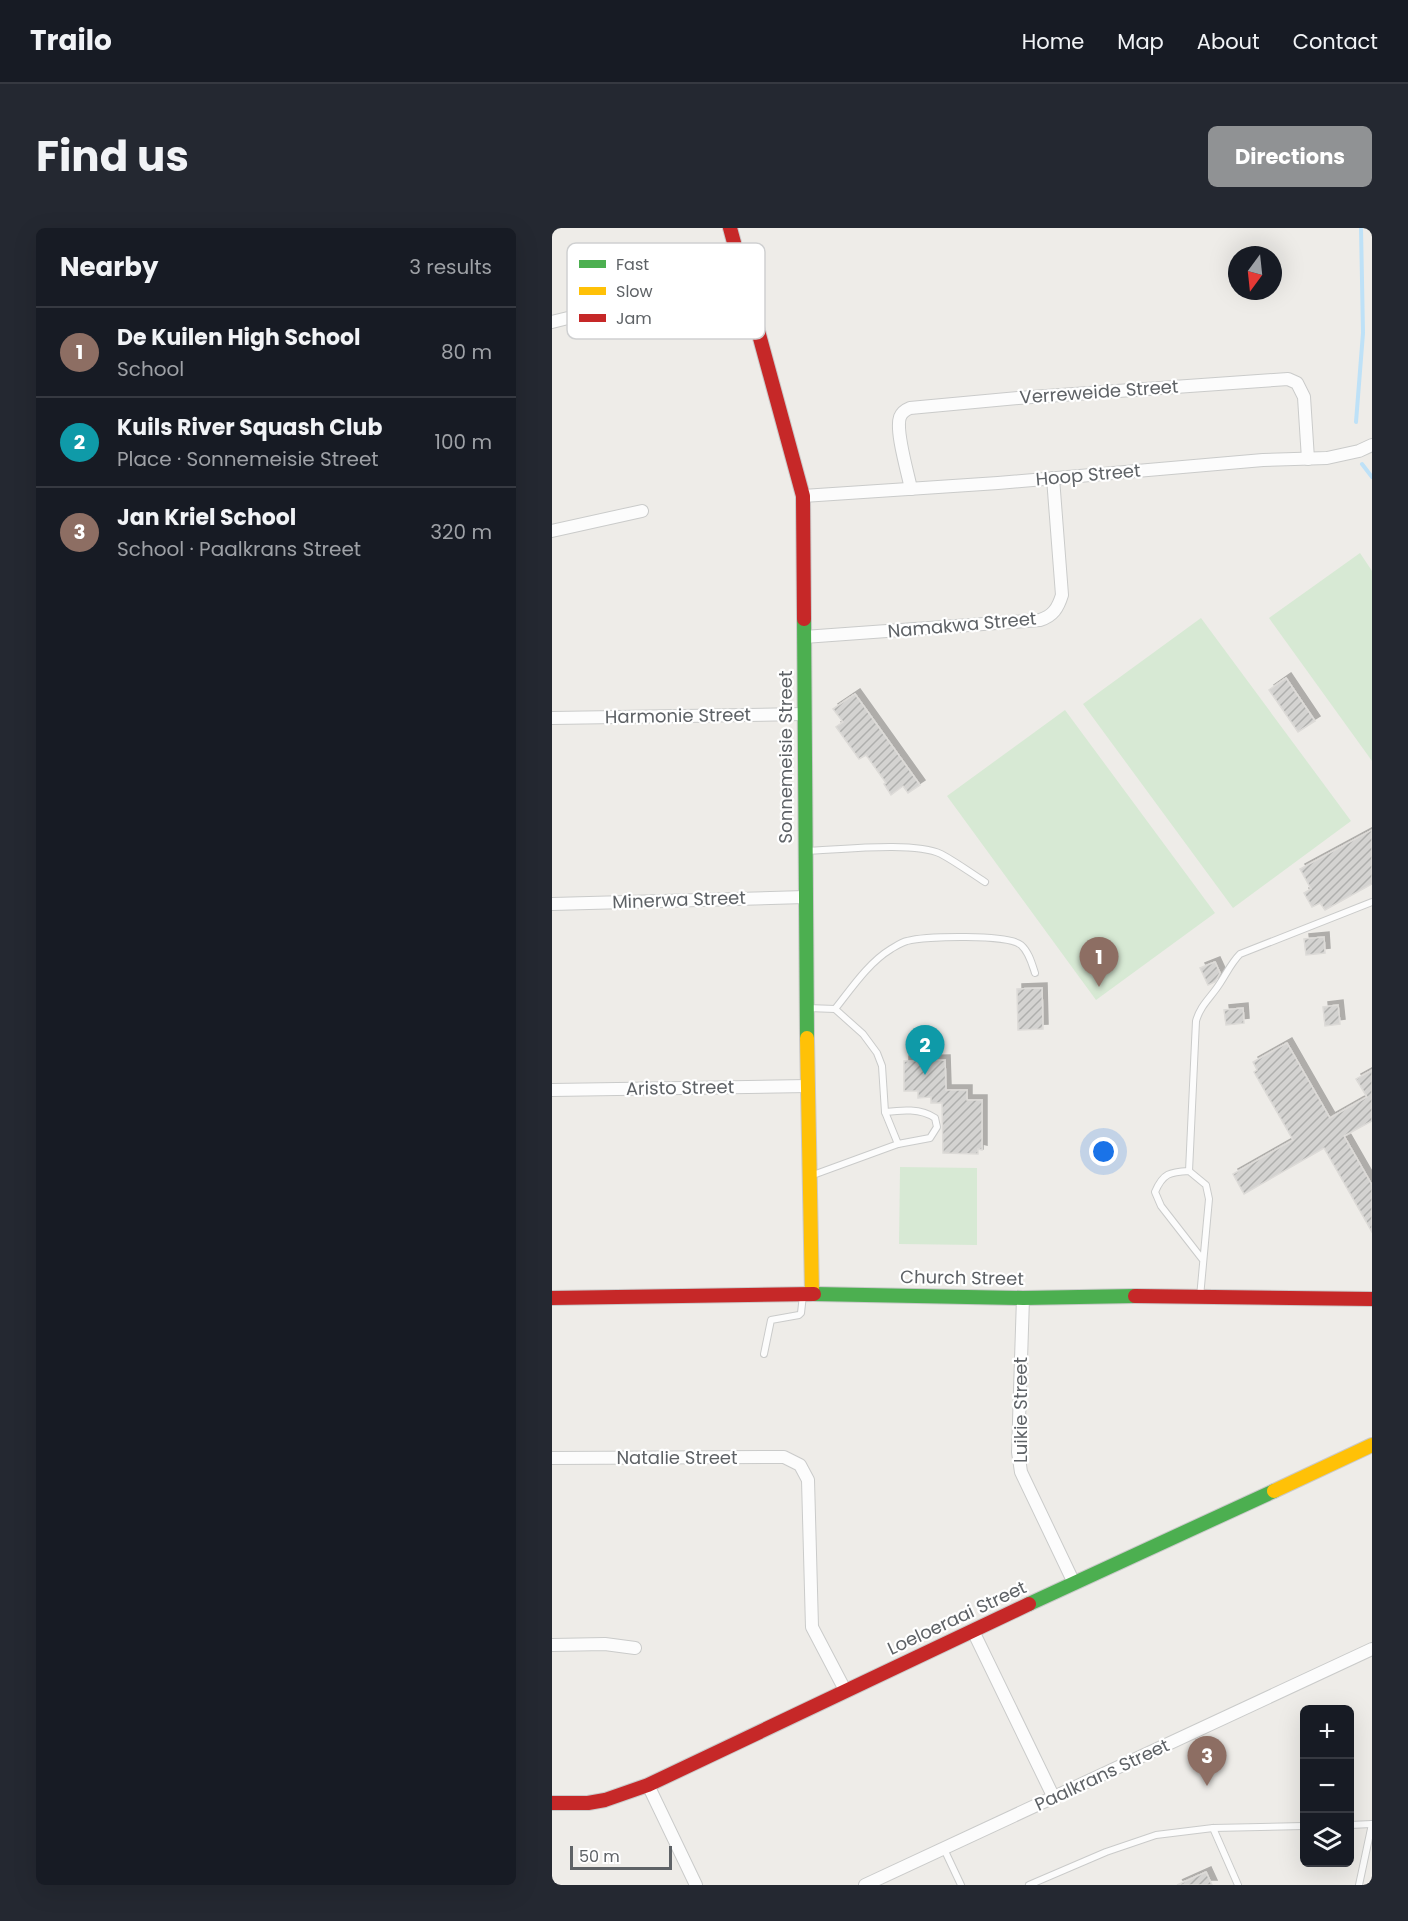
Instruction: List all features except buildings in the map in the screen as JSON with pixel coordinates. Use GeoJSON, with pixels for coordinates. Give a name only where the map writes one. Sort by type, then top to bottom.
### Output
{"type":"FeatureCollection","features":[{"type":"Feature","properties":{"kind":"street","name":"Sonnemeisie Street"},"geometry":{"type":"LineString","coordinates":[[730,228],[734,243]]}},
{"type":"Feature","properties":{"kind":"street"},"geometry":{"type":"LineString","coordinates":[[552,322],[567,318]]}},
{"type":"Feature","properties":{"kind":"street","name":"Sonnemeisie Street"},"geometry":{"type":"LineString","coordinates":[[760,339],[803,496],[805,897],[810,1176],[808,1294]]}},
{"type":"Feature","properties":{"kind":"street","name":"Verreweide Street"},"geometry":{"type":"LineString","coordinates":[[911,489],[899,430],[900,416],[905,410],[1030,397],[1288,379],[1297,383],[1304,397],[1308,459]]}},
{"type":"Feature","properties":{"kind":"street","name":"Hoop Street"},"geometry":{"type":"LineString","coordinates":[[803,496],[1263,460],[1327,458],[1372,446]]}},
{"type":"Feature","properties":{"kind":"street","name":"Namakwa Street"},"geometry":{"type":"LineString","coordinates":[[804,637],[1048,618],[1059,604],[1062,595],[1053,478]]}},
{"type":"Feature","properties":{"kind":"street"},"geometry":{"type":"LineString","coordinates":[[552,531],[642,511]]}},
{"type":"Feature","properties":{"kind":"street","name":"Harmonie Street"},"geometry":{"type":"LineString","coordinates":[[552,718],[804,714]]}},
{"type":"Feature","properties":{"kind":"street","name":"Minerwa Street"},"geometry":{"type":"LineString","coordinates":[[552,904],[805,897]]}},
{"type":"Feature","properties":{"kind":"street","name":"Aristo Street"},"geometry":{"type":"LineString","coordinates":[[552,1090],[808,1086]]}},
{"type":"Feature","properties":{"kind":"street","name":"Church Street"},"geometry":{"type":"LineString","coordinates":[[552,1298],[808,1294],[1023,1298],[1372,1299]]}},
{"type":"Feature","properties":{"kind":"street","name":"Luikie Street"},"geometry":{"type":"LineString","coordinates":[[1023,1298],[1018,1452],[1021,1472],[1074,1583]]}},
{"type":"Feature","properties":{"kind":"street","name":"Loeloeraai Street"},"geometry":{"type":"LineString","coordinates":[[552,1803],[588,1803],[605,1800],[648,1785],[845,1690],[1372,1445]]}},
{"type":"Feature","properties":{"kind":"street","name":"Natalie Street"},"geometry":{"type":"LineString","coordinates":[[552,1458],[784,1457],[800,1465],[808,1480],[812,1627],[845,1690]]}},
{"type":"Feature","properties":{"kind":"street"},"geometry":{"type":"LineString","coordinates":[[973,1631],[1054,1798]]}},
{"type":"Feature","properties":{"kind":"street"},"geometry":{"type":"LineString","coordinates":[[552,1645],[605,1644],[635,1648]]}},
{"type":"Feature","properties":{"kind":"street","name":"Paalkrans Street"},"geometry":{"type":"LineString","coordinates":[[865,1885],[1372,1649]]}},
{"type":"Feature","properties":{"kind":"street"},"geometry":{"type":"LineString","coordinates":[[648,1785],[696,1885]]}},
{"type":"Feature","properties":{"kind":"lane"},"geometry":{"type":"LineString","coordinates":[[805,850],[923,849],[940,854],[985,882]]}},
{"type":"Feature","properties":{"kind":"lane"},"geometry":{"type":"LineString","coordinates":[[1189,1171],[1196,1021],[1200,1009],[1240,954],[1372,902]]}},
{"type":"Feature","properties":{"kind":"lane"},"geometry":{"type":"LineString","coordinates":[[835,1009],[863,974],[889,950],[906,941],[933,938],[1002,938],[1020,944],[1029,955],[1035,973]]}},
{"type":"Feature","properties":{"kind":"lane"},"geometry":{"type":"LineString","coordinates":[[807,1008],[835,1009],[863,1034],[877,1053],[882,1066],[885,1112],[897,1144]]}},
{"type":"Feature","properties":{"kind":"lane"},"geometry":{"type":"LineString","coordinates":[[810,1176],[897,1144],[930,1138],[937,1127],[937,1122],[929,1114],[900,1110],[885,1112]]}},
{"type":"Feature","properties":{"kind":"lane"},"geometry":{"type":"LineString","coordinates":[[1200,1297],[1209,1198],[1206,1185],[1189,1171],[1171,1172],[1160,1180],[1155,1192],[1161,1206],[1203,1260]]}},
{"type":"Feature","properties":{"kind":"lane"},"geometry":{"type":"LineString","coordinates":[[764,1354],[769,1323],[773,1318],[799,1316],[808,1294]]}},
{"type":"Feature","properties":{"kind":"lane"},"geometry":{"type":"LineString","coordinates":[[1354,1825],[1372,1824],[1359,1885]]}},
{"type":"Feature","properties":{"kind":"lane"},"geometry":{"type":"LineString","coordinates":[[1029,1885],[1106,1852],[1156,1835],[1213,1828],[1300,1826]]}},
{"type":"Feature","properties":{"kind":"lane"},"geometry":{"type":"LineString","coordinates":[[1213,1828],[1235,1884]]}},
{"type":"Feature","properties":{"kind":"lane"},"geometry":{"type":"LineString","coordinates":[[944,1849],[961,1885]]}},
{"type":"Feature","properties":{"kind":"green space"},"geometry":{"type":"Polygon","coordinates":[[[1360,553],[1372,571],[1372,761],[1269,618],[1360,553]]]}},
{"type":"Feature","properties":{"kind":"green space"},"geometry":{"type":"Polygon","coordinates":[[[1201,618],[1351,821],[1233,908],[1083,704],[1201,618]]]}},
{"type":"Feature","properties":{"kind":"green space"},"geometry":{"type":"Polygon","coordinates":[[[1065,710],[1215,913],[1096,1000],[947,796],[1065,710]]]}},
{"type":"Feature","properties":{"kind":"green space"},"geometry":{"type":"Polygon","coordinates":[[[900,1167],[977,1168],[977,1245],[899,1244],[900,1167]]]}},
{"type":"Feature","properties":{"kind":"waterway"},"geometry":{"type":"LineString","coordinates":[[1356,422],[1363,333],[1361,228]]}},
{"type":"Feature","properties":{"kind":"waterway"},"geometry":{"type":"LineString","coordinates":[[1362,464],[1372,477]]}},
{"type":"Feature","properties":{"kind":"traffic: fast"},"geometry":{"type":"LineString","coordinates":[[804,619],[807,1038]]}},
{"type":"Feature","properties":{"kind":"traffic: fast"},"geometry":{"type":"LineString","coordinates":[[814,1294],[1023,1298],[1135,1296]]}},
{"type":"Feature","properties":{"kind":"traffic: fast"},"geometry":{"type":"LineString","coordinates":[[1029,1604],[1274,1491]]}},
{"type":"Feature","properties":{"kind":"traffic: slow"},"geometry":{"type":"LineString","coordinates":[[807,1038],[812,1294]]}},
{"type":"Feature","properties":{"kind":"traffic: slow"},"geometry":{"type":"LineString","coordinates":[[1274,1491],[1372,1445]]}},
{"type":"Feature","properties":{"kind":"traffic: jam"},"geometry":{"type":"LineString","coordinates":[[730,228],[734,243]]}},
{"type":"Feature","properties":{"kind":"traffic: jam"},"geometry":{"type":"LineString","coordinates":[[760,339],[803,496],[804,619]]}},
{"type":"Feature","properties":{"kind":"traffic: jam"},"geometry":{"type":"LineString","coordinates":[[552,1298],[814,1294]]}},
{"type":"Feature","properties":{"kind":"traffic: jam"},"geometry":{"type":"LineString","coordinates":[[1135,1296],[1372,1299]]}},
{"type":"Feature","properties":{"kind":"traffic: jam"},"geometry":{"type":"LineString","coordinates":[[552,1803],[588,1803],[605,1800],[648,1785],[1029,1604]]}},
{"type":"Feature","properties":{"kind":"place","name":"De Kuilen High School"},"geometry":{"type":"Point","coordinates":[1099,987]}},
{"type":"Feature","properties":{"kind":"place","name":"Kuils River Squash Club"},"geometry":{"type":"Point","coordinates":[925,1075]}},
{"type":"Feature","properties":{"kind":"place","name":"Jan Kriel School"},"geometry":{"type":"Point","coordinates":[1207,1786]}}]}
